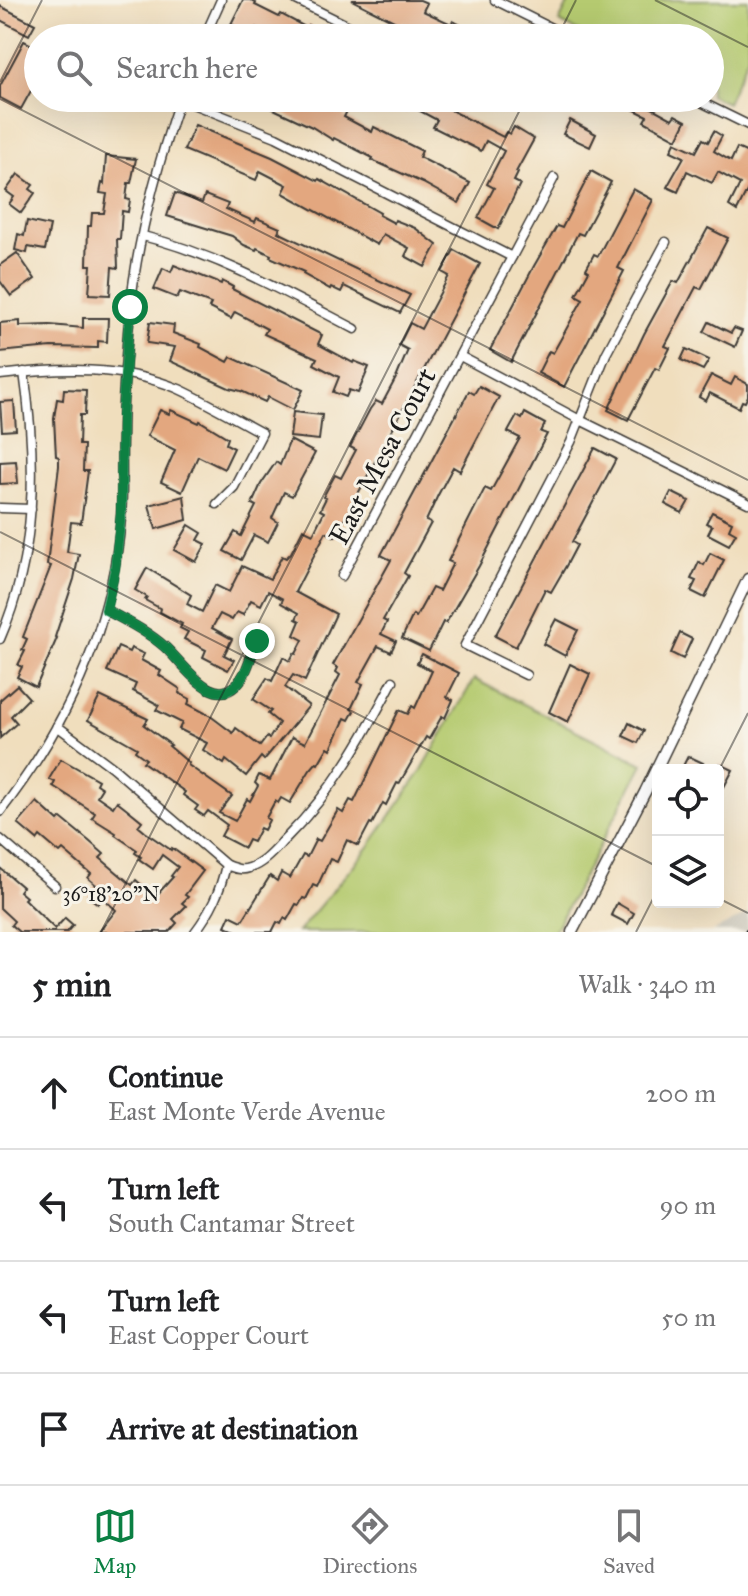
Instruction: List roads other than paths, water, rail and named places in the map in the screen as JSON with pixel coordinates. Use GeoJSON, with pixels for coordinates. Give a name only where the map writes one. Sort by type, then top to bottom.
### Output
{"type":"FeatureCollection","features":[{"type":"Feature","properties":{"kind":"street"},"geometry":{"type":"LineString","coordinates":[[210,24],[221,0]]}},
{"type":"Feature","properties":{"kind":"street"},"geometry":{"type":"LineString","coordinates":[[296,0],[345,24]]}},
{"type":"Feature","properties":{"kind":"street"},"geometry":{"type":"LineString","coordinates":[[495,0],[543,24]]}},
{"type":"Feature","properties":{"kind":"street"},"geometry":{"type":"LineString","coordinates":[[0,812],[57,726],[85,671],[106,610],[115,569],[121,514],[124,373],[130,307],[155,179],[176,112]]}},
{"type":"Feature","properties":{"kind":"street"},"geometry":{"type":"LineString","coordinates":[[214,112],[276,137],[512,257],[554,178]]}},
{"type":"Feature","properties":{"kind":"street"},"geometry":{"type":"LineString","coordinates":[[722,112],[748,125]]}},
{"type":"Feature","properties":{"kind":"street"},"geometry":{"type":"LineString","coordinates":[[143,236],[232,266],[355,329]]}},
{"type":"Feature","properties":{"kind":"street"},"geometry":{"type":"LineString","coordinates":[[526,675],[465,645],[571,442],[606,354],[666,242]]}},
{"type":"Feature","properties":{"kind":"street","name":"East Mesa Court"},"geometry":{"type":"LineString","coordinates":[[342,576],[512,257]]}},
{"type":"Feature","properties":{"kind":"street"},"geometry":{"type":"LineString","coordinates":[[460,356],[580,420],[748,503]]}},
{"type":"Feature","properties":{"kind":"street"},"geometry":{"type":"LineString","coordinates":[[0,375],[77,370],[124,373],[177,389],[262,433],[234,487],[217,504]]}},
{"type":"Feature","properties":{"kind":"street"},"geometry":{"type":"LineString","coordinates":[[0,639],[20,579],[31,509],[33,436],[24,372]]}},
{"type":"Feature","properties":{"kind":"street"},"geometry":{"type":"LineString","coordinates":[[0,508],[31,509]]}},
{"type":"Feature","properties":{"kind":"street"},"geometry":{"type":"LineString","coordinates":[[572,932],[645,792],[748,579]]}},
{"type":"Feature","properties":{"kind":"street"},"geometry":{"type":"LineString","coordinates":[[106,610],[141,628],[165,647],[203,686],[215,691],[227,690],[243,676],[257,641]]}},
{"type":"Feature","properties":{"kind":"street"},"geometry":{"type":"LineString","coordinates":[[57,726],[112,767],[226,865],[246,870],[257,865],[309,816],[335,783],[393,681]]}},
{"type":"Feature","properties":{"kind":"street"},"geometry":{"type":"LineString","coordinates":[[0,839],[55,886]]}},
{"type":"Feature","properties":{"kind":"street"},"geometry":{"type":"LineString","coordinates":[[195,932],[221,889],[226,865]]}}]}
